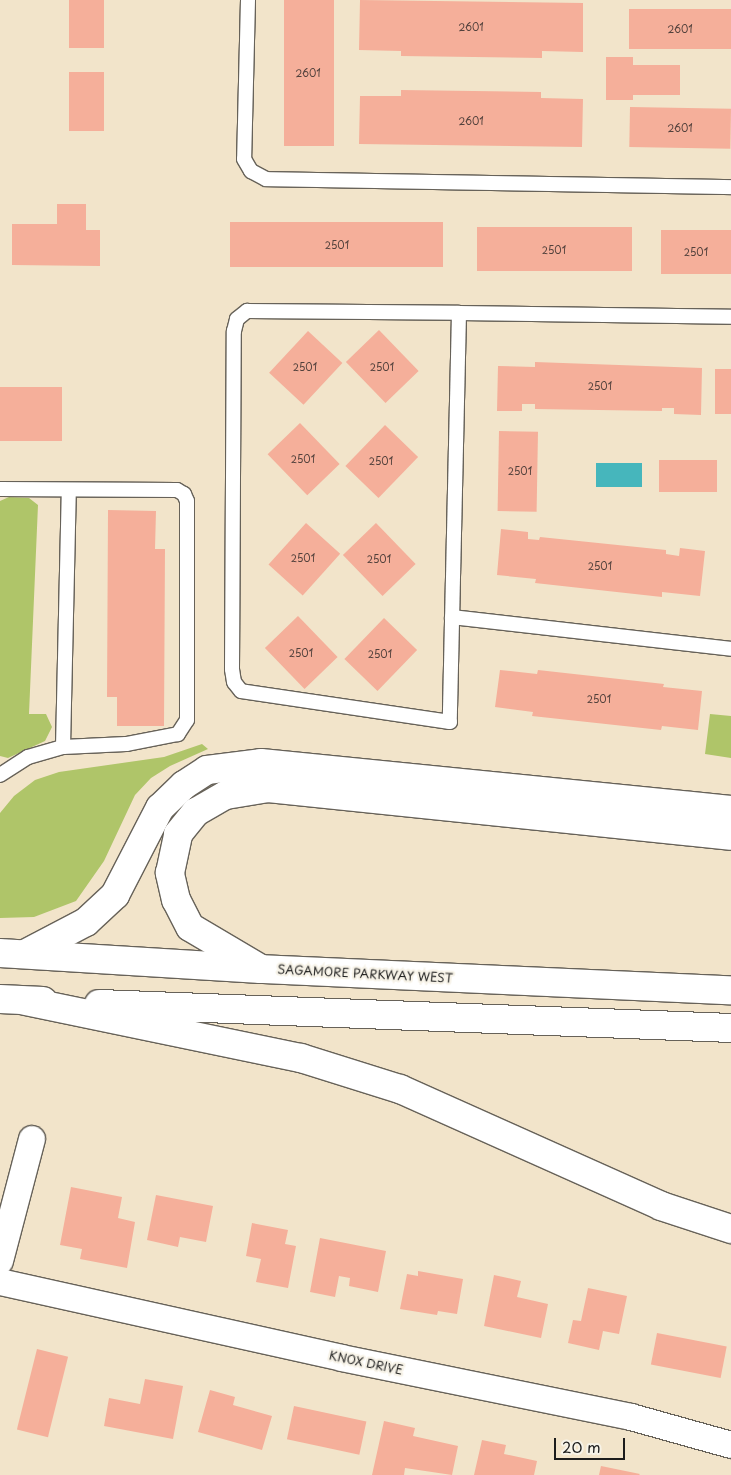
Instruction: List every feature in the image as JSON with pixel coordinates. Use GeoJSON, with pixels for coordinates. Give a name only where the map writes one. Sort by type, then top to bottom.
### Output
{"type":"FeatureCollection","features":[{"type":"Feature","properties":{"kind":"highway"},"geometry":{"type":"LineString","coordinates":[[12,953],[86,922],[115,895],[160,808],[184,785],[208,770],[260,763],[731,810]]}},
{"type":"Feature","properties":{"kind":"highway"},"geometry":{"type":"LineString","coordinates":[[261,969],[190,926],[176,900],[170,873],[178,834],[196,812],[226,795],[268,788],[731,836]]}},
{"type":"Feature","properties":{"kind":"highway","name":"SAGAMORE PARKWAY WEST"},"geometry":{"type":"LineString","coordinates":[[12,953],[261,969],[731,990]]}},
{"type":"Feature","properties":{"kind":"highway"},"geometry":{"type":"LineString","coordinates":[[13,1000],[731,1028]]}},
{"type":"Feature","properties":{"kind":"highway"},"geometry":{"type":"LineString","coordinates":[[13,1000],[302,1058],[400,1089],[661,1206],[731,1229]]}},
{"type":"Feature","properties":{"kind":"street"},"geometry":{"type":"LineString","coordinates":[[0,1261],[32,1139]]}},
{"type":"Feature","properties":{"kind":"street","name":"KNOX DRIVE"},"geometry":{"type":"LineString","coordinates":[[0,1282],[342,1358],[631,1417],[731,1445]]}},
{"type":"Feature","properties":{"kind":"lane"},"geometry":{"type":"LineString","coordinates":[[248,0],[244,158],[251,171],[266,179],[731,187]]}},
{"type":"Feature","properties":{"kind":"lane"},"geometry":{"type":"LineString","coordinates":[[459,313],[450,722],[254,695],[241,691],[234,682],[234,341],[237,319],[247,311],[459,313],[731,317]]}},
{"type":"Feature","properties":{"kind":"lane"},"geometry":{"type":"LineString","coordinates":[[0,489],[177,490],[184,494],[187,501],[187,720],[178,734],[126,744],[63,747],[28,757],[0,775]]}},
{"type":"Feature","properties":{"kind":"lane"},"geometry":{"type":"LineString","coordinates":[[63,747],[69,490]]}},
{"type":"Feature","properties":{"kind":"lane"},"geometry":{"type":"LineString","coordinates":[[452,617],[731,649]]}},
{"type":"Feature","properties":{"kind":"green space"},"geometry":{"type":"Polygon","coordinates":[[[9,497],[29,498],[38,505],[29,714],[46,714],[52,727],[45,741],[8,758],[0,756],[0,501],[9,497]]]}},
{"type":"Feature","properties":{"kind":"green space"},"geometry":{"type":"Polygon","coordinates":[[[710,714],[731,716],[731,758],[705,754],[710,714]]]}},
{"type":"Feature","properties":{"kind":"green space"},"geometry":{"type":"Polygon","coordinates":[[[202,744],[208,749],[170,766],[151,778],[135,795],[104,861],[76,901],[34,917],[0,918],[0,813],[14,796],[35,780],[59,772],[164,757],[202,744]]]}},
{"type":"Feature","properties":{"kind":"water"},"geometry":{"type":"Polygon","coordinates":[[[596,463],[642,463],[642,487],[596,487],[596,463]]]}},
{"type":"Feature","properties":{"kind":"building"},"geometry":{"type":"Polygon","coordinates":[[[69,0],[104,0],[104,48],[69,48],[69,0]]]}},
{"type":"Feature","properties":{"kind":"building"},"geometry":{"type":"Polygon","coordinates":[[[284,0],[334,0],[334,146],[284,146],[284,0]]]}},
{"type":"Feature","properties":{"kind":"building"},"geometry":{"type":"Polygon","coordinates":[[[360,0],[583,3],[583,52],[542,51],[542,58],[401,56],[401,51],[359,50],[360,0]]]}},
{"type":"Feature","properties":{"kind":"building"},"geometry":{"type":"Polygon","coordinates":[[[629,9],[731,9],[731,49],[629,49],[629,9]]]}},
{"type":"Feature","properties":{"kind":"building"},"geometry":{"type":"Polygon","coordinates":[[[606,57],[633,57],[633,65],[680,65],[680,95],[633,95],[633,100],[606,100],[606,57]]]}},
{"type":"Feature","properties":{"kind":"building"},"geometry":{"type":"Polygon","coordinates":[[[69,72],[104,72],[104,131],[69,131],[69,72]]]}},
{"type":"Feature","properties":{"kind":"building"},"geometry":{"type":"Polygon","coordinates":[[[401,90],[541,92],[541,98],[583,99],[582,147],[359,144],[360,96],[401,96],[401,90]]]}},
{"type":"Feature","properties":{"kind":"building"},"geometry":{"type":"Polygon","coordinates":[[[630,107],[731,109],[730,149],[629,147],[630,107]]]}},
{"type":"Feature","properties":{"kind":"building"},"geometry":{"type":"Polygon","coordinates":[[[57,204],[86,204],[86,230],[100,230],[100,266],[12,265],[12,224],[57,224],[57,204]]]}},
{"type":"Feature","properties":{"kind":"building"},"geometry":{"type":"Polygon","coordinates":[[[230,222],[443,222],[443,267],[230,267],[230,222]]]}},
{"type":"Feature","properties":{"kind":"building"},"geometry":{"type":"Polygon","coordinates":[[[477,227],[632,227],[632,271],[477,271],[477,227]]]}},
{"type":"Feature","properties":{"kind":"building"},"geometry":{"type":"Polygon","coordinates":[[[661,230],[731,230],[731,274],[661,274],[661,230]]]}},
{"type":"Feature","properties":{"kind":"building"},"geometry":{"type":"Polygon","coordinates":[[[379,330],[419,371],[386,403],[346,362],[379,330]]]}},
{"type":"Feature","properties":{"kind":"building"},"geometry":{"type":"Polygon","coordinates":[[[308,331],[342,363],[303,405],[269,373],[308,331]]]}},
{"type":"Feature","properties":{"kind":"building"},"geometry":{"type":"Polygon","coordinates":[[[535,362],[702,368],[701,415],[674,414],[674,408],[662,408],[662,411],[535,409],[535,404],[522,404],[522,411],[497,411],[498,366],[535,367],[535,362]]]}},
{"type":"Feature","properties":{"kind":"building"},"geometry":{"type":"Polygon","coordinates":[[[715,369],[731,369],[731,414],[715,414],[715,369]]]}},
{"type":"Feature","properties":{"kind":"building"},"geometry":{"type":"Polygon","coordinates":[[[0,387],[62,387],[62,441],[0,441],[0,387]]]}},
{"type":"Feature","properties":{"kind":"building"},"geometry":{"type":"Polygon","coordinates":[[[300,423],[340,464],[307,495],[268,454],[300,423]]]}},
{"type":"Feature","properties":{"kind":"building"},"geometry":{"type":"Polygon","coordinates":[[[385,425],[418,457],[378,498],[345,466],[385,425]]]}},
{"type":"Feature","properties":{"kind":"building"},"geometry":{"type":"Polygon","coordinates":[[[499,431],[538,432],[537,512],[498,511],[499,431]]]}},
{"type":"Feature","properties":{"kind":"building"},"geometry":{"type":"Polygon","coordinates":[[[659,460],[717,460],[717,492],[659,492],[659,460]]]}},
{"type":"Feature","properties":{"kind":"building"},"geometry":{"type":"Polygon","coordinates":[[[108,510],[156,511],[155,549],[165,549],[164,726],[117,726],[117,697],[107,697],[108,510]]]}},
{"type":"Feature","properties":{"kind":"building"},"geometry":{"type":"Polygon","coordinates":[[[306,523],[340,554],[303,595],[269,565],[306,523]]]}},
{"type":"Feature","properties":{"kind":"building"},"geometry":{"type":"Polygon","coordinates":[[[376,523],[416,564],[383,596],[343,555],[376,523]]]}},
{"type":"Feature","properties":{"kind":"building"},"geometry":{"type":"Polygon","coordinates":[[[501,529],[528,532],[528,539],[539,540],[540,537],[666,550],[666,554],[679,556],[680,548],[705,551],[700,596],[662,592],[662,597],[535,583],[536,579],[497,575],[501,529]]]}},
{"type":"Feature","properties":{"kind":"building"},"geometry":{"type":"Polygon","coordinates":[[[298,616],[338,657],[305,689],[265,648],[298,616]]]}},
{"type":"Feature","properties":{"kind":"building"},"geometry":{"type":"Polygon","coordinates":[[[384,618],[417,650],[377,691],[344,659],[384,618]]]}},
{"type":"Feature","properties":{"kind":"building"},"geometry":{"type":"Polygon","coordinates":[[[500,670],[537,674],[538,670],[664,684],[663,687],[702,691],[698,730],[662,726],[661,730],[532,716],[533,712],[495,707],[500,670]]]}},
{"type":"Feature","properties":{"kind":"building"},"geometry":{"type":"Polygon","coordinates":[[[71,1187],[122,1197],[118,1218],[135,1222],[127,1268],[80,1259],[82,1249],[60,1245],[71,1187]]]}},
{"type":"Feature","properties":{"kind":"building"},"geometry":{"type":"Polygon","coordinates":[[[156,1195],[213,1206],[206,1242],[180,1237],[178,1247],[147,1240],[156,1195]]]}},
{"type":"Feature","properties":{"kind":"building"},"geometry":{"type":"Polygon","coordinates":[[[252,1223],[288,1230],[285,1244],[296,1246],[288,1288],[256,1282],[261,1259],[246,1256],[252,1223]]]}},
{"type":"Feature","properties":{"kind":"building"},"geometry":{"type":"Polygon","coordinates":[[[320,1238],[386,1251],[378,1292],[349,1286],[350,1278],[339,1276],[335,1297],[310,1292],[320,1238]]]}},
{"type":"Feature","properties":{"kind":"building"},"geometry":{"type":"Polygon","coordinates":[[[418,1271],[463,1279],[457,1314],[438,1311],[437,1315],[400,1309],[407,1274],[418,1276],[418,1271]]]}},
{"type":"Feature","properties":{"kind":"building"},"geometry":{"type":"Polygon","coordinates":[[[494,1275],[521,1281],[517,1297],[548,1304],[541,1338],[484,1326],[494,1275]]]}},
{"type":"Feature","properties":{"kind":"building"},"geometry":{"type":"Polygon","coordinates":[[[588,1288],[627,1296],[619,1334],[603,1331],[599,1350],[568,1343],[573,1320],[581,1321],[588,1288]]]}},
{"type":"Feature","properties":{"kind":"building"},"geometry":{"type":"Polygon","coordinates":[[[657,1333],[727,1347],[721,1378],[651,1364],[657,1333]]]}},
{"type":"Feature","properties":{"kind":"building"},"geometry":{"type":"Polygon","coordinates":[[[37,1349],[68,1357],[48,1437],[17,1430],[37,1349]]]}},
{"type":"Feature","properties":{"kind":"building"},"geometry":{"type":"Polygon","coordinates":[[[145,1379],[183,1386],[173,1439],[104,1426],[109,1398],[140,1404],[145,1379]]]}},
{"type":"Feature","properties":{"kind":"building"},"geometry":{"type":"Polygon","coordinates":[[[210,1390],[235,1397],[233,1405],[272,1416],[262,1450],[198,1432],[210,1390]]]}},
{"type":"Feature","properties":{"kind":"building"},"geometry":{"type":"Polygon","coordinates":[[[294,1406],[366,1421],[359,1455],[287,1439],[294,1406]]]}},
{"type":"Feature","properties":{"kind":"building"},"geometry":{"type":"Polygon","coordinates":[[[384,1421],[415,1428],[413,1436],[458,1446],[452,1475],[405,1468],[404,1475],[372,1475],[384,1421]]]}},
{"type":"Feature","properties":{"kind":"building"},"geometry":{"type":"Polygon","coordinates":[[[482,1440],[506,1445],[504,1454],[537,1461],[534,1475],[474,1475],[482,1440]]]}},
{"type":"Feature","properties":{"kind":"building"},"geometry":{"type":"Polygon","coordinates":[[[601,1466],[640,1474],[599,1475],[601,1466]]]}}]}
